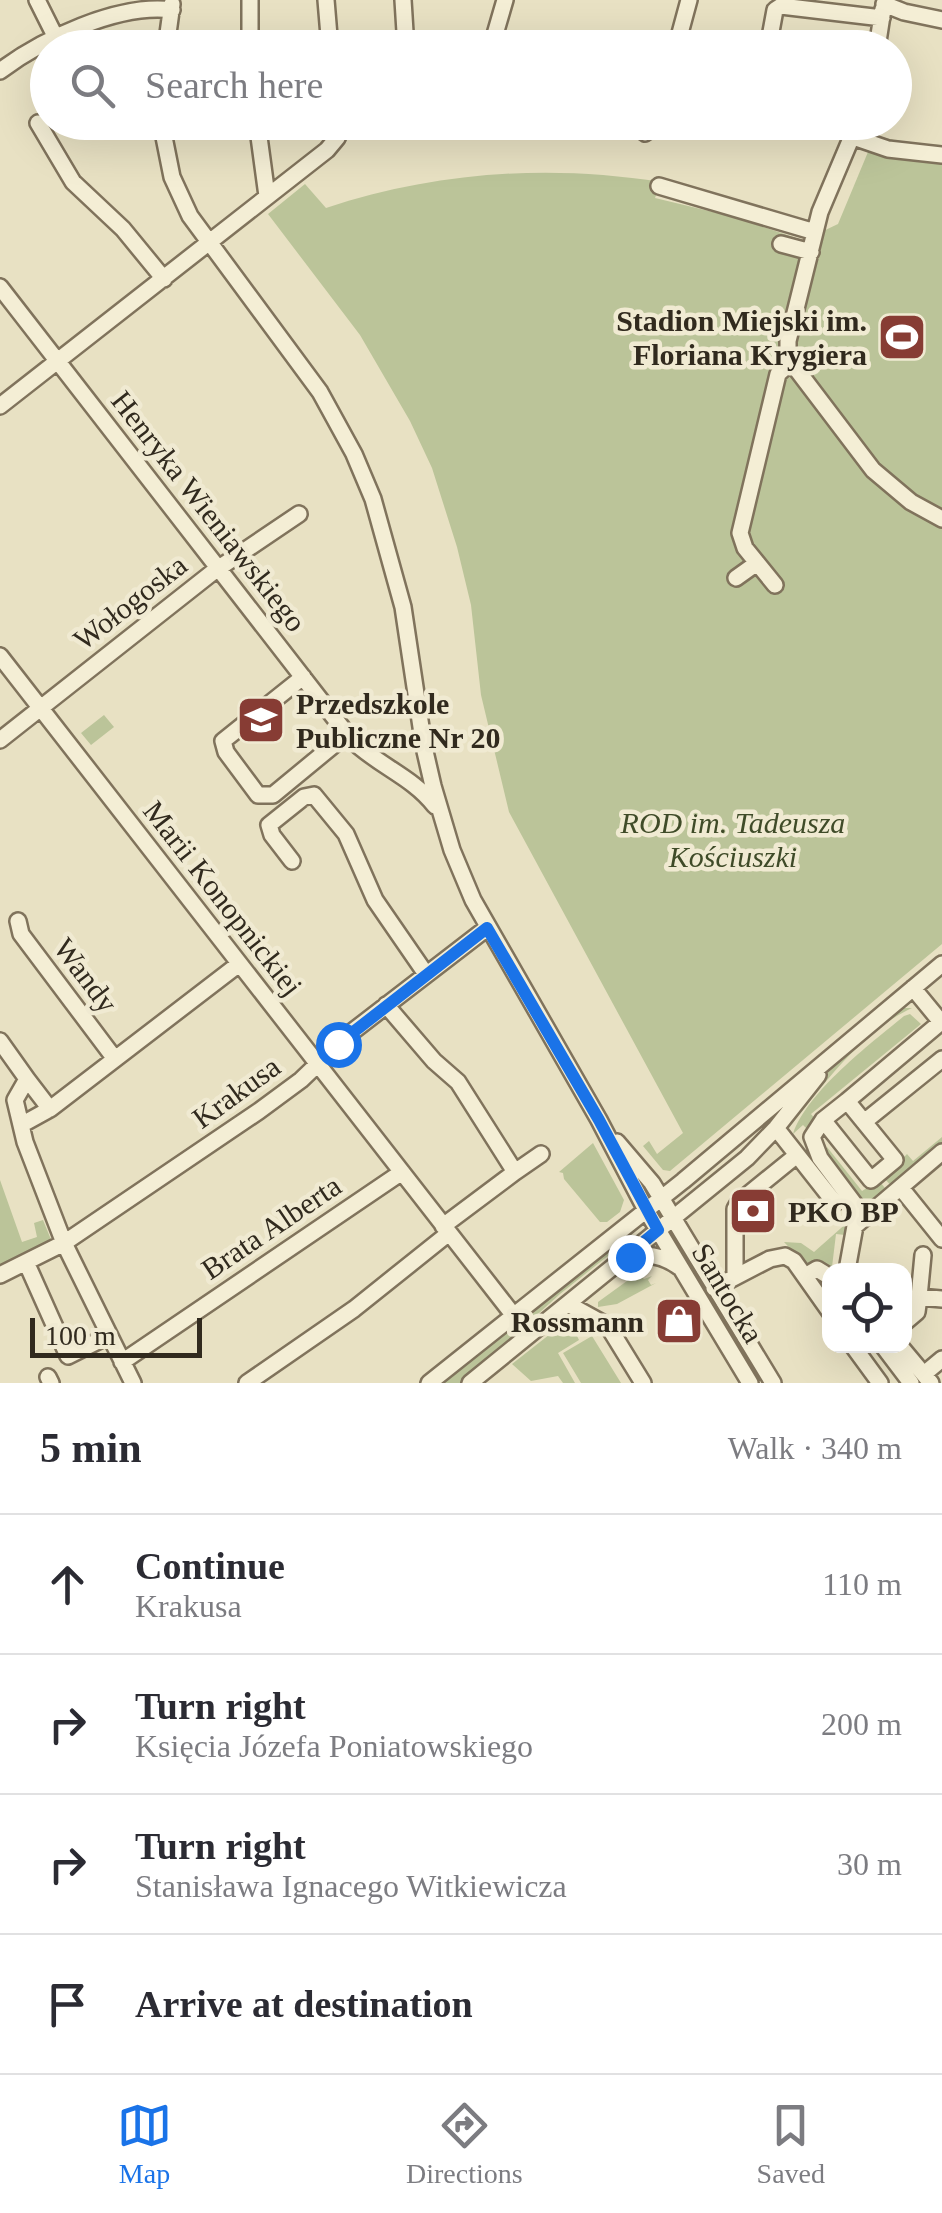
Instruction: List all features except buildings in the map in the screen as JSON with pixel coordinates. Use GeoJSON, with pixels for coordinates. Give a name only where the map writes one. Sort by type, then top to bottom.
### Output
{"type":"FeatureCollection","features":[{"type":"Feature","properties":{"kind":"street"},"geometry":{"type":"LineString","coordinates":[[37,0],[52,30]]}},
{"type":"Feature","properties":{"kind":"street"},"geometry":{"type":"LineString","coordinates":[[250,0],[250,30]]}},
{"type":"Feature","properties":{"kind":"street"},"geometry":{"type":"LineString","coordinates":[[326,0],[328,30]]}},
{"type":"Feature","properties":{"kind":"street"},"geometry":{"type":"LineString","coordinates":[[404,0],[405,30]]}},
{"type":"Feature","properties":{"kind":"street"},"geometry":{"type":"LineString","coordinates":[[496,30],[505,0]]}},
{"type":"Feature","properties":{"kind":"street"},"geometry":{"type":"LineString","coordinates":[[681,30],[689,0]]}},
{"type":"Feature","properties":{"kind":"street"},"geometry":{"type":"LineString","coordinates":[[71,30],[113,8],[172,5],[169,30]]}},
{"type":"Feature","properties":{"kind":"street"},"geometry":{"type":"LineString","coordinates":[[771,30],[775,10],[781,6],[883,7],[942,20]]}},
{"type":"Feature","properties":{"kind":"street"},"geometry":{"type":"LineString","coordinates":[[0,71],[30,53]]}},
{"type":"Feature","properties":{"kind":"street"},"geometry":{"type":"LineString","coordinates":[[48,140],[73,182],[123,229],[164,278]]}},
{"type":"Feature","properties":{"kind":"street"},"geometry":{"type":"LineString","coordinates":[[165,140],[172,177],[190,216],[311,379],[358,464],[394,568],[425,751],[459,868],[487,928],[599,1120]]}},
{"type":"Feature","properties":{"kind":"street"},"geometry":{"type":"LineString","coordinates":[[259,140],[267,196]]}},
{"type":"Feature","properties":{"kind":"street"},"geometry":{"type":"LineString","coordinates":[[0,406],[335,140]]}},
{"type":"Feature","properties":{"kind":"street"},"geometry":{"type":"LineString","coordinates":[[851,140],[820,212],[788,341],[790,363],[873,470],[911,502],[942,520]]}},
{"type":"Feature","properties":{"kind":"street"},"geometry":{"type":"LineString","coordinates":[[874,140],[884,148],[942,156]]}},
{"type":"Feature","properties":{"kind":"street"},"geometry":{"type":"LineString","coordinates":[[659,186],[813,242]]}},
{"type":"Feature","properties":{"kind":"street"},"geometry":{"type":"LineString","coordinates":[[781,244],[813,242]]}},
{"type":"Feature","properties":{"kind":"street","name":"Henryka Wieniawskiego"},"geometry":{"type":"LineString","coordinates":[[0,287],[347,734],[380,762],[417,785],[440,812]]}},
{"type":"Feature","properties":{"kind":"street"},"geometry":{"type":"LineString","coordinates":[[774,585],[742,543],[740,528],[778,374],[790,363]]}},
{"type":"Feature","properties":{"kind":"street","name":"Wołogoska"},"geometry":{"type":"LineString","coordinates":[[0,740],[220,568],[299,514]]}},
{"type":"Feature","properties":{"kind":"street"},"geometry":{"type":"LineString","coordinates":[[736,578],[756,563]]}},
{"type":"Feature","properties":{"kind":"street","name":"Marii Konopnickiej"},"geometry":{"type":"LineString","coordinates":[[0,656],[514,1316]]}},
{"type":"Feature","properties":{"kind":"street"},"geometry":{"type":"LineString","coordinates":[[303,678],[223,741],[226,752],[258,795],[273,795],[347,734]]}},
{"type":"Feature","properties":{"kind":"street"},"geometry":{"type":"LineString","coordinates":[[380,762],[406,766],[419,760],[425,751]]}},
{"type":"Feature","properties":{"kind":"street"},"geometry":{"type":"LineString","coordinates":[[292,860],[269,826],[304,797],[314,795],[346,834],[376,900],[426,974]]}},
{"type":"Feature","properties":{"kind":"street","name":"Wandy"},"geometry":{"type":"LineString","coordinates":[[18,921],[22,934],[115,1060]]}},
{"type":"Feature","properties":{"kind":"street","name":"Krakusa"},"geometry":{"type":"LineString","coordinates":[[0,1275],[64,1243],[231,1131],[487,928]]}},
{"type":"Feature","properties":{"kind":"street","name":"Wandy"},"geometry":{"type":"LineString","coordinates":[[21,1125],[50,1109],[239,964]]}},
{"type":"Feature","properties":{"kind":"street"},"geometry":{"type":"LineString","coordinates":[[429,1383],[661,1199],[942,964]]}},
{"type":"Feature","properties":{"kind":"street"},"geometry":{"type":"LineString","coordinates":[[865,1218],[820,1158],[812,1137],[824,1120],[942,1022],[912,988]]}},
{"type":"Feature","properties":{"kind":"street"},"geometry":{"type":"LineString","coordinates":[[386,1006],[458,1082],[515,1172]]}},
{"type":"Feature","properties":{"kind":"street"},"geometry":{"type":"LineString","coordinates":[[0,1041],[50,1109]]}},
{"type":"Feature","properties":{"kind":"street"},"geometry":{"type":"LineString","coordinates":[[470,1383],[714,1186],[776,1128],[843,1046]]}},
{"type":"Feature","properties":{"kind":"street"},"geometry":{"type":"LineString","coordinates":[[864,1122],[942,1058]]}},
{"type":"Feature","properties":{"kind":"street"},"geometry":{"type":"LineString","coordinates":[[27,1079],[14,1100],[21,1125],[64,1243],[133,1383]]}},
{"type":"Feature","properties":{"kind":"street"},"geometry":{"type":"LineString","coordinates":[[824,1120],[871,1180],[895,1160],[847,1101]]}},
{"type":"Feature","properties":{"kind":"street","name":"Santocka"},"geometry":{"type":"LineString","coordinates":[[599,1120],[661,1199],[774,1383]]}},
{"type":"Feature","properties":{"kind":"street","name":"Santocka"},"geometry":{"type":"LineString","coordinates":[[599,1120],[646,1210],[750,1383]]}},
{"type":"Feature","properties":{"kind":"street"},"geometry":{"type":"LineString","coordinates":[[776,1128],[836,1203]]}},
{"type":"Feature","properties":{"kind":"street"},"geometry":{"type":"LineString","coordinates":[[848,1263],[853,1233],[865,1218],[942,1152]]}},
{"type":"Feature","properties":{"kind":"street"},"geometry":{"type":"LineString","coordinates":[[247,1383],[354,1309],[541,1154]]}},
{"type":"Feature","properties":{"kind":"street"},"geometry":{"type":"LineString","coordinates":[[735,1276],[734,1208],[797,1155]]}},
{"type":"Feature","properties":{"kind":"street","name":"Brata Alberta"},"geometry":{"type":"LineString","coordinates":[[122,1362],[402,1172]]}},
{"type":"Feature","properties":{"kind":"street"},"geometry":{"type":"LineString","coordinates":[[714,1186],[734,1208]]}},
{"type":"Feature","properties":{"kind":"street"},"geometry":{"type":"LineString","coordinates":[[901,1188],[942,1239]]}},
{"type":"Feature","properties":{"kind":"street"},"geometry":{"type":"LineString","coordinates":[[912,1316],[917,1312],[923,1255]]}},
{"type":"Feature","properties":{"kind":"street"},"geometry":{"type":"LineString","coordinates":[[622,1260],[655,1256],[682,1269]]}},
{"type":"Feature","properties":{"kind":"street","name":"Santocka"},"geometry":{"type":"LineString","coordinates":[[714,1288],[777,1256],[790,1257],[805,1276]]}},
{"type":"Feature","properties":{"kind":"street"},"geometry":{"type":"LineString","coordinates":[[26,1262],[68,1356],[108,1336]]}},
{"type":"Feature","properties":{"kind":"street"},"geometry":{"type":"LineString","coordinates":[[822,1272],[818,1269],[805,1276],[822,1300]]}},
{"type":"Feature","properties":{"kind":"street"},"geometry":{"type":"LineString","coordinates":[[919,1296],[942,1299]]}},
{"type":"Feature","properties":{"kind":"street"},"geometry":{"type":"LineString","coordinates":[[568,1304],[608,1326],[644,1383]]}},
{"type":"Feature","properties":{"kind":"street"},"geometry":{"type":"LineString","coordinates":[[858,1353],[880,1383]]}},
{"type":"Feature","properties":{"kind":"street"},"geometry":{"type":"LineString","coordinates":[[891,1353],[922,1380]]}},
{"type":"Feature","properties":{"kind":"street"},"geometry":{"type":"LineString","coordinates":[[905,1353],[922,1380]]}},
{"type":"Feature","properties":{"kind":"street"},"geometry":{"type":"LineString","coordinates":[[922,1380],[942,1359]]}},
{"type":"Feature","properties":{"kind":"green space","name":"ROD im. Tadeusza Kościuszki"},"geometry":{"type":"Polygon","coordinates":[[[873,140],[942,145],[942,944],[670,1171],[663,1170],[643,1146],[649,1141],[657,1154],[683,1133],[509,812],[481,695],[471,605],[432,468],[410,421],[360,335],[268,214],[305,184],[326,208],[450,179],[576,173],[661,182],[655,198],[734,217],[814,244],[819,233],[838,224],[873,140]]]}},
{"type":"Feature","properties":{"kind":"green space"},"geometry":{"type":"Polygon","coordinates":[[[104,715],[114,727],[91,745],[81,733],[104,715]]]}},
{"type":"Feature","properties":{"kind":"green space"},"geometry":{"type":"Polygon","coordinates":[[[901,1008],[912,1008],[858,1046],[786,1132],[784,1129],[824,1074],[846,1051],[901,1008]]]}},
{"type":"Feature","properties":{"kind":"green space"},"geometry":{"type":"Polygon","coordinates":[[[910,1014],[921,1024],[811,1114],[817,1121],[807,1129],[803,1125],[793,1134],[800,1118],[825,1086],[874,1040],[910,1014]]]}},
{"type":"Feature","properties":{"kind":"green space"},"geometry":{"type":"Polygon","coordinates":[[[942,1137],[942,1147],[893,1188],[885,1179],[904,1164],[901,1160],[907,1154],[913,1161],[942,1137]]]}},
{"type":"Feature","properties":{"kind":"green space"},"geometry":{"type":"Polygon","coordinates":[[[593,1143],[624,1200],[620,1212],[607,1222],[600,1222],[559,1172],[593,1143]]]}},
{"type":"Feature","properties":{"kind":"green space"},"geometry":{"type":"Polygon","coordinates":[[[827,1147],[862,1191],[881,1183],[888,1192],[869,1205],[864,1204],[827,1157],[827,1147]]]}},
{"type":"Feature","properties":{"kind":"green space"},"geometry":{"type":"Polygon","coordinates":[[[0,1180],[22,1242],[37,1237],[34,1223],[43,1220],[52,1242],[0,1270],[0,1180]]]}},
{"type":"Feature","properties":{"kind":"green space"},"geometry":{"type":"Polygon","coordinates":[[[849,1221],[845,1235],[836,1234],[832,1263],[822,1263],[822,1266],[804,1263],[784,1242],[801,1243],[814,1252],[849,1221]]]}},
{"type":"Feature","properties":{"kind":"green space"},"geometry":{"type":"Polygon","coordinates":[[[614,1242],[619,1247],[560,1294],[462,1383],[437,1383],[614,1242]]]}},
{"type":"Feature","properties":{"kind":"green space"},"geometry":{"type":"Polygon","coordinates":[[[638,1273],[644,1279],[652,1276],[648,1280],[651,1285],[656,1283],[617,1304],[598,1307],[598,1302],[638,1273]]]}},
{"type":"Feature","properties":{"kind":"green space"},"geometry":{"type":"Polygon","coordinates":[[[573,1316],[586,1321],[577,1336],[579,1340],[558,1353],[575,1383],[563,1383],[558,1376],[531,1381],[512,1364],[573,1316]]]}},
{"type":"Feature","properties":{"kind":"green space"},"geometry":{"type":"Polygon","coordinates":[[[592,1336],[621,1383],[581,1383],[563,1353],[592,1336]]]}},
{"type":"Feature","properties":{"kind":"place","name":"Stadion Miejski im. Floriana Krygiera"},"geometry":{"type":"Point","coordinates":[902,337]}},
{"type":"Feature","properties":{"kind":"place","name":"Przedszkole Publiczne Nr 20"},"geometry":{"type":"Point","coordinates":[261,720]}},
{"type":"Feature","properties":{"kind":"place","name":"PKO BP"},"geometry":{"type":"Point","coordinates":[753,1211]}},
{"type":"Feature","properties":{"kind":"place","name":"Rossmann"},"geometry":{"type":"Point","coordinates":[679,1321]}},
{"type":"Feature","properties":{"kind":"route"},"geometry":{"type":"LineString","coordinates":[[338,1044],[487,928],[658,1230],[622,1260],[630,1257]]}}]}
